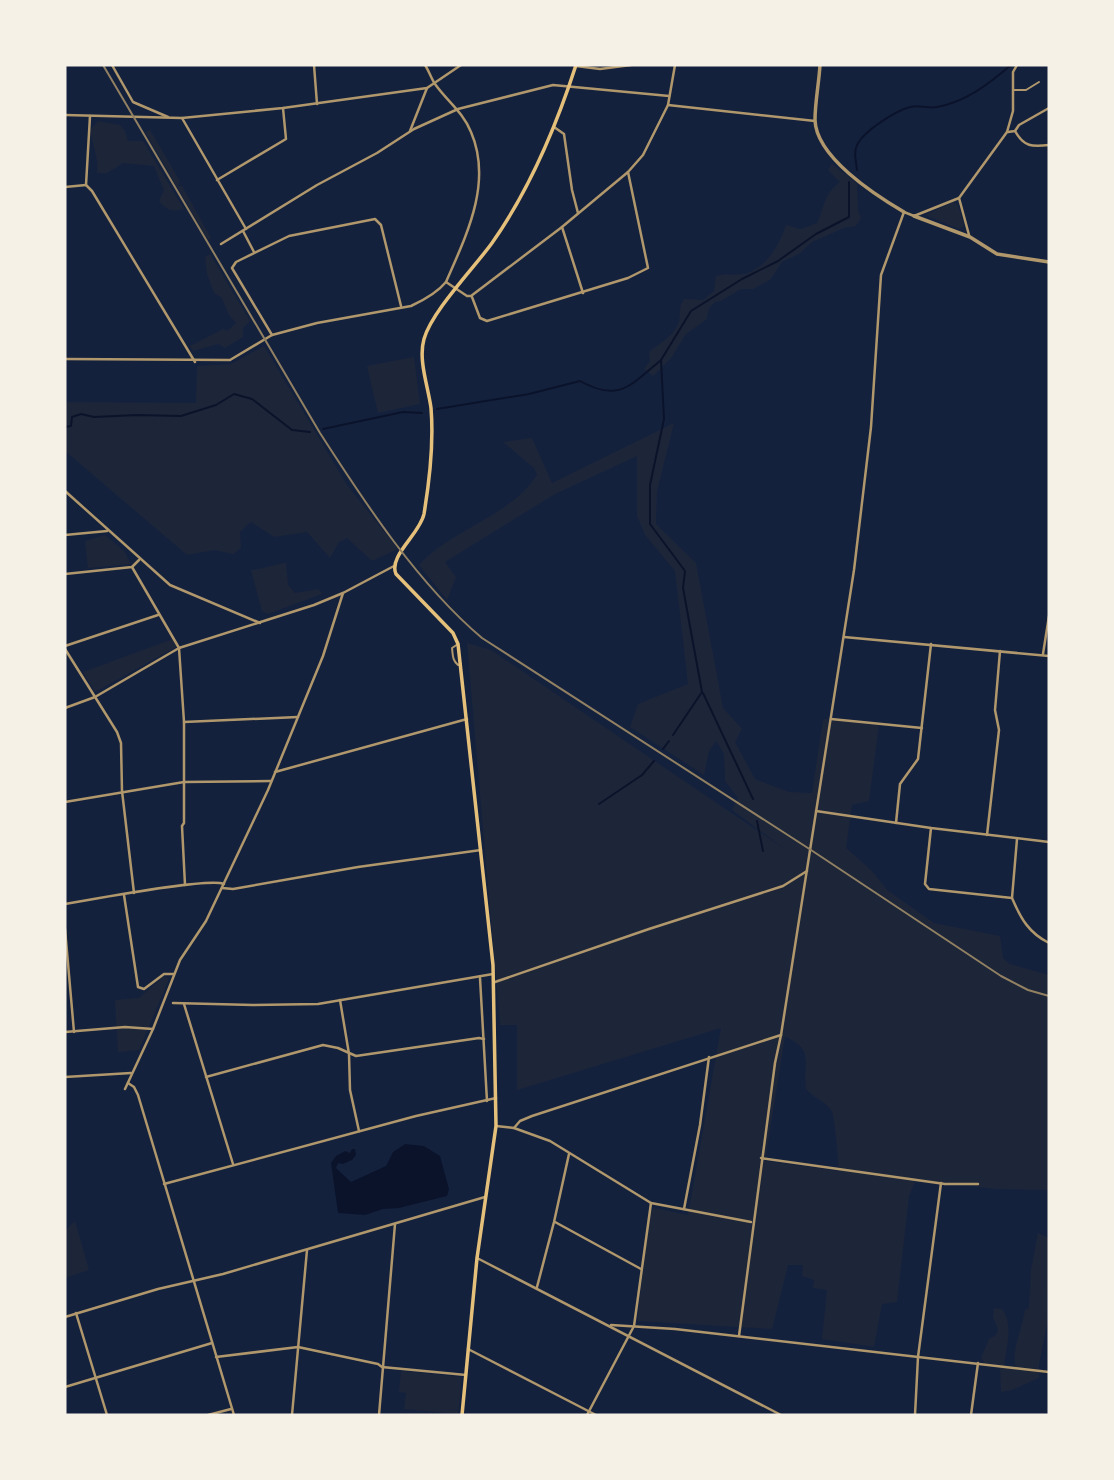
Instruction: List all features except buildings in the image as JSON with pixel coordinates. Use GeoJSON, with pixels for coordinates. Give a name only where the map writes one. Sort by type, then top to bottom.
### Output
{"type":"FeatureCollection","features":[{"type":"Feature","properties":{"kind":"main road"},"geometry":{"type":"LineString","coordinates":[[462,1415],[477,1258],[496,1126],[493,974],[458,644],[453,633],[397,574],[394,566],[422,521],[432,457],[431,407],[423,353],[424,340],[432,322],[492,242],[524,193],[554,127],[576,65]]}},
{"type":"Feature","properties":{"kind":"street"},"geometry":{"type":"LineString","coordinates":[[112,65],[133,103],[170,118]]}},
{"type":"Feature","properties":{"kind":"street"},"geometry":{"type":"LineString","coordinates":[[314,65],[317,104]]}},
{"type":"Feature","properties":{"kind":"street"},"geometry":{"type":"LineString","coordinates":[[65,359],[195,362],[230,360],[272,335],[317,323],[401,308],[425,300],[441,288],[471,224],[477,202],[479,171],[477,149],[471,131],[458,109],[435,84],[425,65]]}},
{"type":"Feature","properties":{"kind":"street"},"geometry":{"type":"LineString","coordinates":[[65,115],[182,118],[317,104],[371,94],[427,88],[461,65]]}},
{"type":"Feature","properties":{"kind":"street"},"geometry":{"type":"LineString","coordinates":[[576,65],[600,69],[631,65]]}},
{"type":"Feature","properties":{"kind":"street"},"geometry":{"type":"LineString","coordinates":[[471,296],[562,227],[628,172],[643,155],[668,105],[674,65]]}},
{"type":"Feature","properties":{"kind":"street"},"geometry":{"type":"LineString","coordinates":[[820,65],[815,121],[835,160],[850,174],[904,212],[970,237],[998,254],[1049,262]]}},
{"type":"Feature","properties":{"kind":"street"},"geometry":{"type":"LineString","coordinates":[[914,216],[959,198],[1007,132],[1014,89],[1013,72],[1017,65]]}},
{"type":"Feature","properties":{"kind":"street"},"geometry":{"type":"LineString","coordinates":[[221,244],[410,131],[458,109],[553,85],[669,96]]}},
{"type":"Feature","properties":{"kind":"street"},"geometry":{"type":"LineString","coordinates":[[410,131],[427,88]]}},
{"type":"Feature","properties":{"kind":"street"},"geometry":{"type":"LineString","coordinates":[[668,105],[815,121]]}},
{"type":"Feature","properties":{"kind":"street"},"geometry":{"type":"LineString","coordinates":[[217,180],[286,139],[283,108]]}},
{"type":"Feature","properties":{"kind":"street"},"geometry":{"type":"LineString","coordinates":[[1007,132],[1015,131],[1019,125],[1049,108]]}},
{"type":"Feature","properties":{"kind":"street"},"geometry":{"type":"LineString","coordinates":[[86,186],[90,116]]}},
{"type":"Feature","properties":{"kind":"street"},"geometry":{"type":"LineString","coordinates":[[182,118],[254,252]]}},
{"type":"Feature","properties":{"kind":"street"},"geometry":{"type":"LineString","coordinates":[[1011,119],[1019,125]]}},
{"type":"Feature","properties":{"kind":"street"},"geometry":{"type":"LineString","coordinates":[[554,127],[564,134],[578,213]]}},
{"type":"Feature","properties":{"kind":"street"},"geometry":{"type":"LineString","coordinates":[[1015,131],[1026,145],[1049,145]]}},
{"type":"Feature","properties":{"kind":"street"},"geometry":{"type":"LineString","coordinates":[[446,282],[471,296],[480,318],[487,321],[583,293],[628,278],[648,268],[628,172]]}},
{"type":"Feature","properties":{"kind":"street"},"geometry":{"type":"LineString","coordinates":[[65,187],[86,186],[92,191],[195,362]]}},
{"type":"Feature","properties":{"kind":"street"},"geometry":{"type":"LineString","coordinates":[[959,198],[970,237]]}},
{"type":"Feature","properties":{"kind":"street"},"geometry":{"type":"LineString","coordinates":[[739,1336],[775,1063],[844,637],[866,482],[881,275],[904,212]]}},
{"type":"Feature","properties":{"kind":"street"},"geometry":{"type":"LineString","coordinates":[[272,335],[232,268],[236,262],[289,236],[376,219],[381,225],[401,308]]}},
{"type":"Feature","properties":{"kind":"street"},"geometry":{"type":"LineString","coordinates":[[562,227],[583,293]]}},
{"type":"Feature","properties":{"kind":"street"},"geometry":{"type":"LineString","coordinates":[[65,491],[170,585],[260,623]]}},
{"type":"Feature","properties":{"kind":"street"},"geometry":{"type":"LineString","coordinates":[[65,535],[107,531]]}},
{"type":"Feature","properties":{"kind":"street"},"geometry":{"type":"LineString","coordinates":[[65,574],[132,567],[139,559]]}},
{"type":"Feature","properties":{"kind":"street"},"geometry":{"type":"LineString","coordinates":[[65,708],[95,697],[179,648],[343,593],[394,566]]}},
{"type":"Feature","properties":{"kind":"street"},"geometry":{"type":"LineString","coordinates":[[132,567],[179,648],[184,722],[182,826],[185,885]]}},
{"type":"Feature","properties":{"kind":"street"},"geometry":{"type":"LineString","coordinates":[[125,1089],[153,1029],[180,960],[206,920],[275,772],[323,656],[343,593]]}},
{"type":"Feature","properties":{"kind":"street"},"geometry":{"type":"LineString","coordinates":[[135,893],[122,791],[121,743],[117,732],[65,648],[159,614]]}},
{"type":"Feature","properties":{"kind":"street"},"geometry":{"type":"LineString","coordinates":[[1043,655],[1049,616]]}},
{"type":"Feature","properties":{"kind":"street"},"geometry":{"type":"LineString","coordinates":[[844,637],[1049,656]]}},
{"type":"Feature","properties":{"kind":"street"},"geometry":{"type":"LineString","coordinates":[[896,823],[900,784],[918,759],[932,644]]}},
{"type":"Feature","properties":{"kind":"street"},"geometry":{"type":"LineString","coordinates":[[988,835],[999,730],[995,710],[1000,652]]}},
{"type":"Feature","properties":{"kind":"street"},"geometry":{"type":"LineString","coordinates":[[184,722],[298,717]]}},
{"type":"Feature","properties":{"kind":"street"},"geometry":{"type":"LineString","coordinates":[[275,772],[467,719]]}},
{"type":"Feature","properties":{"kind":"street"},"geometry":{"type":"LineString","coordinates":[[831,719],[922,729]]}},
{"type":"Feature","properties":{"kind":"street"},"geometry":{"type":"LineString","coordinates":[[65,802],[184,782],[271,781]]}},
{"type":"Feature","properties":{"kind":"street"},"geometry":{"type":"LineString","coordinates":[[816,811],[1049,842]]}},
{"type":"Feature","properties":{"kind":"street"},"geometry":{"type":"LineString","coordinates":[[931,828],[925,884],[929,889],[1012,898]]}},
{"type":"Feature","properties":{"kind":"street"},"geometry":{"type":"LineString","coordinates":[[1017,839],[1012,898],[1024,925],[1049,943]]}},
{"type":"Feature","properties":{"kind":"street"},"geometry":{"type":"LineString","coordinates":[[65,904],[218,882],[233,889],[358,867],[481,850]]}},
{"type":"Feature","properties":{"kind":"street"},"geometry":{"type":"LineString","coordinates":[[493,983],[783,886],[807,871]]}},
{"type":"Feature","properties":{"kind":"street"},"geometry":{"type":"LineString","coordinates":[[124,895],[138,987],[144,989],[164,974],[174,974]]}},
{"type":"Feature","properties":{"kind":"street"},"geometry":{"type":"LineString","coordinates":[[65,929],[74,1032]]}},
{"type":"Feature","properties":{"kind":"street"},"geometry":{"type":"LineString","coordinates":[[173,1003],[289,1005],[340,1000],[493,974]]}},
{"type":"Feature","properties":{"kind":"street"},"geometry":{"type":"LineString","coordinates":[[480,978],[487,1101]]}},
{"type":"Feature","properties":{"kind":"street"},"geometry":{"type":"LineString","coordinates":[[340,1000],[349,1054],[350,1090],[359,1131]]}},
{"type":"Feature","properties":{"kind":"street"},"geometry":{"type":"LineString","coordinates":[[184,1004],[233,1164]]}},
{"type":"Feature","properties":{"kind":"street"},"geometry":{"type":"LineString","coordinates":[[65,1032],[125,1027],[153,1029]]}},
{"type":"Feature","properties":{"kind":"street"},"geometry":{"type":"LineString","coordinates":[[514,1128],[520,1121],[532,1116],[781,1035]]}},
{"type":"Feature","properties":{"kind":"street"},"geometry":{"type":"LineString","coordinates":[[206,1077],[323,1045],[356,1056],[484,1039]]}},
{"type":"Feature","properties":{"kind":"street"},"geometry":{"type":"LineString","coordinates":[[684,1209],[700,1125],[709,1057]]}},
{"type":"Feature","properties":{"kind":"street"},"geometry":{"type":"LineString","coordinates":[[65,1077],[132,1073]]}},
{"type":"Feature","properties":{"kind":"street"},"geometry":{"type":"LineString","coordinates":[[128,1083],[138,1095],[234,1415]]}},
{"type":"Feature","properties":{"kind":"street"},"geometry":{"type":"LineString","coordinates":[[164,1184],[459,1104],[496,1098]]}},
{"type":"Feature","properties":{"kind":"street"},"geometry":{"type":"LineString","coordinates":[[496,1126],[514,1128],[550,1141],[651,1203],[752,1222]]}},
{"type":"Feature","properties":{"kind":"street"},"geometry":{"type":"LineString","coordinates":[[536,1288],[555,1222],[569,1154]]}},
{"type":"Feature","properties":{"kind":"street"},"geometry":{"type":"LineString","coordinates":[[761,1158],[941,1183],[978,1184]]}},
{"type":"Feature","properties":{"kind":"street"},"geometry":{"type":"LineString","coordinates":[[915,1415],[918,1357],[941,1183]]}},
{"type":"Feature","properties":{"kind":"street"},"geometry":{"type":"LineString","coordinates":[[65,1317],[158,1289],[194,1282],[307,1250],[486,1196]]}},
{"type":"Feature","properties":{"kind":"street"},"geometry":{"type":"LineString","coordinates":[[588,1413],[634,1326],[651,1203]]}},
{"type":"Feature","properties":{"kind":"street"},"geometry":{"type":"LineString","coordinates":[[555,1222],[641,1269]]}},
{"type":"Feature","properties":{"kind":"street"},"geometry":{"type":"LineString","coordinates":[[379,1415],[395,1224]]}},
{"type":"Feature","properties":{"kind":"street"},"geometry":{"type":"LineString","coordinates":[[292,1415],[307,1250]]}},
{"type":"Feature","properties":{"kind":"street"},"geometry":{"type":"LineString","coordinates":[[477,1258],[781,1415]]}},
{"type":"Feature","properties":{"kind":"street"},"geometry":{"type":"LineString","coordinates":[[76,1313],[107,1415]]}},
{"type":"Feature","properties":{"kind":"street"},"geometry":{"type":"LineString","coordinates":[[611,1325],[739,1336],[1049,1372]]}},
{"type":"Feature","properties":{"kind":"street"},"geometry":{"type":"LineString","coordinates":[[65,1387],[212,1343]]}},
{"type":"Feature","properties":{"kind":"street"},"geometry":{"type":"LineString","coordinates":[[216,1357],[298,1347],[382,1367],[467,1375]]}},
{"type":"Feature","properties":{"kind":"street"},"geometry":{"type":"LineString","coordinates":[[468,1349],[596,1415]]}},
{"type":"Feature","properties":{"kind":"street"},"geometry":{"type":"LineString","coordinates":[[971,1415],[978,1363]]}},
{"type":"Feature","properties":{"kind":"street"},"geometry":{"type":"LineString","coordinates":[[765,1415],[768,1408]]}},
{"type":"Feature","properties":{"kind":"street"},"geometry":{"type":"LineString","coordinates":[[208,1415],[231,1409]]}},
{"type":"Feature","properties":{"kind":"lane"},"geometry":{"type":"LineString","coordinates":[[1014,89],[1026,90],[1039,82]]}},
{"type":"Feature","properties":{"kind":"shaded area"},"geometry":{"type":"Polygon","coordinates":[[[98,121],[120,125],[128,141],[143,141],[184,209],[170,210],[159,201],[164,190],[154,166],[123,163],[107,173],[97,173],[90,130],[98,121]]]}},
{"type":"Feature","properties":{"kind":"shaded area"},"geometry":{"type":"Polygon","coordinates":[[[150,130],[180,181],[178,186],[182,186],[211,238],[208,240],[145,132],[150,130]]]}},
{"type":"Feature","properties":{"kind":"shaded area"},"geometry":{"type":"Polygon","coordinates":[[[832,164],[857,183],[858,211],[861,218],[856,226],[844,228],[812,242],[799,254],[782,262],[770,280],[753,289],[741,289],[715,302],[709,308],[707,319],[686,334],[671,358],[653,376],[644,369],[650,361],[649,352],[677,327],[684,299],[703,300],[714,291],[716,276],[744,274],[759,267],[776,248],[786,225],[801,229],[817,223],[827,196],[840,182],[828,170],[832,164]]]}},
{"type":"Feature","properties":{"kind":"shaded area"},"geometry":{"type":"Polygon","coordinates":[[[953,202],[958,205],[964,225],[962,228],[925,215],[953,202]]]}},
{"type":"Feature","properties":{"kind":"shaded area"},"geometry":{"type":"Polygon","coordinates":[[[210,254],[250,321],[243,328],[243,337],[225,348],[218,344],[193,351],[190,346],[223,329],[227,331],[236,323],[229,315],[222,298],[214,293],[207,274],[205,257],[210,254]]]}},
{"type":"Feature","properties":{"kind":"shaded area"},"geometry":{"type":"Polygon","coordinates":[[[264,346],[347,485],[398,549],[372,561],[347,538],[339,542],[330,558],[307,532],[274,537],[251,522],[240,532],[241,548],[233,554],[214,550],[187,555],[65,451],[65,402],[196,403],[197,366],[231,364],[264,346]]]}},
{"type":"Feature","properties":{"kind":"shaded area"},"geometry":{"type":"Polygon","coordinates":[[[414,357],[420,404],[378,413],[367,366],[414,357]]]}},
{"type":"Feature","properties":{"kind":"shaded area"},"geometry":{"type":"Polygon","coordinates":[[[674,423],[657,491],[656,524],[696,563],[723,708],[742,729],[735,742],[755,779],[789,792],[812,793],[823,719],[879,725],[869,801],[852,805],[846,848],[872,871],[887,890],[934,923],[1000,936],[1003,958],[1010,964],[1049,975],[1049,1190],[995,1189],[916,1179],[909,1196],[897,1302],[882,1304],[874,1347],[822,1339],[827,1290],[813,1288],[814,1280],[802,1276],[803,1265],[788,1265],[772,1329],[637,1321],[650,1212],[654,1208],[688,1215],[721,1028],[517,1090],[517,1025],[500,1025],[467,643],[491,650],[786,850],[732,810],[738,798],[725,781],[724,754],[716,741],[709,751],[704,775],[630,727],[638,704],[688,684],[675,571],[645,535],[637,516],[637,456],[555,494],[445,562],[456,577],[447,600],[419,565],[447,542],[511,502],[537,475],[534,468],[503,442],[532,438],[552,483],[674,423]],[[785,1037],[765,1161],[839,1171],[832,1113],[806,1089],[806,1059],[801,1047],[785,1037]]]}},
{"type":"Feature","properties":{"kind":"shaded area"},"geometry":{"type":"Polygon","coordinates":[[[105,535],[124,551],[131,564],[88,568],[85,541],[105,535]]]}},
{"type":"Feature","properties":{"kind":"shaded area"},"geometry":{"type":"Polygon","coordinates":[[[286,563],[288,585],[295,593],[319,589],[322,594],[268,614],[262,611],[251,570],[286,563]]]}},
{"type":"Feature","properties":{"kind":"shaded area"},"geometry":{"type":"Polygon","coordinates":[[[173,639],[176,647],[95,692],[83,672],[173,639]]]}},
{"type":"Feature","properties":{"kind":"shaded area"},"geometry":{"type":"Polygon","coordinates":[[[164,976],[169,979],[139,1050],[118,1052],[115,1000],[139,998],[164,976]]]}},
{"type":"Feature","properties":{"kind":"shaded area"},"geometry":{"type":"Polygon","coordinates":[[[405,1144],[424,1146],[440,1156],[449,1189],[447,1196],[365,1215],[338,1213],[331,1163],[336,1156],[355,1149],[356,1155],[352,1160],[338,1163],[336,1168],[351,1182],[386,1166],[393,1152],[405,1144]]]}},
{"type":"Feature","properties":{"kind":"shaded area"},"geometry":{"type":"Polygon","coordinates":[[[75,1221],[89,1270],[65,1278],[65,1231],[75,1221]]]}},
{"type":"Feature","properties":{"kind":"shaded area"},"geometry":{"type":"Polygon","coordinates":[[[1038,1233],[1049,1238],[1047,1324],[1039,1378],[1001,1392],[1000,1365],[985,1363],[981,1358],[989,1339],[996,1335],[998,1330],[993,1317],[994,1308],[1002,1309],[1008,1322],[1004,1367],[1015,1368],[1016,1346],[1025,1310],[1029,1308],[1031,1270],[1038,1233]]]}},
{"type":"Feature","properties":{"kind":"shaded area"},"geometry":{"type":"Polygon","coordinates":[[[401,1371],[462,1377],[458,1414],[404,1409],[406,1393],[399,1392],[401,1371]]]}},
{"type":"Feature","properties":{"kind":"waterway"},"geometry":{"type":"LineString","coordinates":[[857,170],[856,146],[867,132],[881,122],[910,107],[934,107],[958,101],[986,85],[1011,65]]}},
{"type":"Feature","properties":{"kind":"waterway"},"geometry":{"type":"LineString","coordinates":[[673,735],[702,692],[683,588],[685,571],[650,524],[650,485],[664,419],[661,360],[691,311],[742,279],[778,261],[816,234],[849,217],[849,182]]}},
{"type":"Feature","properties":{"kind":"waterway"},"geometry":{"type":"LineString","coordinates":[[437,409],[529,394],[580,381],[605,391],[615,391],[632,383],[661,360]]}},
{"type":"Feature","properties":{"kind":"waterway"},"geometry":{"type":"LineString","coordinates":[[65,427],[71,426],[72,417],[81,414],[94,417],[181,416],[216,405],[234,394],[252,399],[292,430],[310,432]]}},
{"type":"Feature","properties":{"kind":"waterway"},"geometry":{"type":"LineString","coordinates":[[323,429],[403,412],[422,413]]}},
{"type":"Feature","properties":{"kind":"waterway"},"geometry":{"type":"LineString","coordinates":[[703,693],[753,799]]}},
{"type":"Feature","properties":{"kind":"waterway"},"geometry":{"type":"LineString","coordinates":[[663,749],[669,741]]}},
{"type":"Feature","properties":{"kind":"waterway"},"geometry":{"type":"LineString","coordinates":[[599,804],[642,775],[654,761]]}},
{"type":"Feature","properties":{"kind":"waterway"},"geometry":{"type":"LineString","coordinates":[[757,821],[763,851]]}},
{"type":"Feature","properties":{"kind":"railway"},"geometry":{"type":"LineString","coordinates":[[103,65],[320,433],[394,542],[459,617],[482,638],[1001,976],[1028,990],[1049,996]]}}]}
